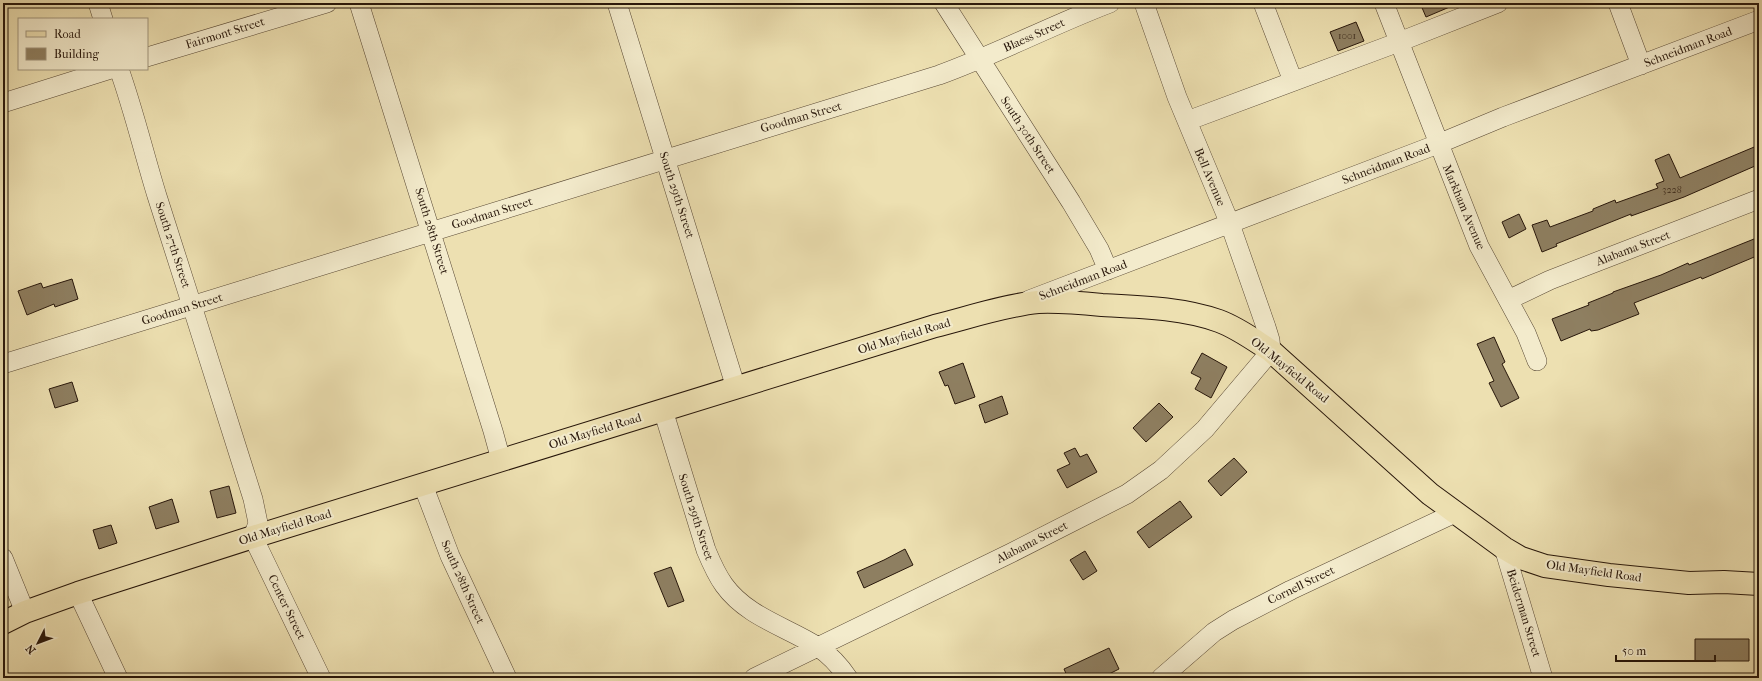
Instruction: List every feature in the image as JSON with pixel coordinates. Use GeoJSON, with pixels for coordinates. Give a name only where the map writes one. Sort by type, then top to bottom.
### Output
{"type":"FeatureCollection","features":[{"type":"Feature","properties":{"kind":"main road","name":"Old Mayfield Road"},"geometry":{"type":"LineString","coordinates":[[3,623],[26,612],[78,593],[501,460],[935,326],[1038,302],[1064,302],[1142,307],[1194,314],[1220,321],[1243,332],[1271,351],[1430,494],[1504,548],[1521,558],[1545,566],[1609,575],[1689,583],[1724,582],[1759,584]]}},
{"type":"Feature","properties":{"kind":"street"},"geometry":{"type":"LineString","coordinates":[[98,3],[103,18]]}},
{"type":"Feature","properties":{"kind":"street","name":"Fairmont Street"},"geometry":{"type":"LineString","coordinates":[[148,57],[327,3]]}},
{"type":"Feature","properties":{"kind":"street","name":"South 28th Street"},"geometry":{"type":"LineString","coordinates":[[360,3],[432,232],[501,460]]}},
{"type":"Feature","properties":{"kind":"street","name":"South 29th Street"},"geometry":{"type":"LineString","coordinates":[[617,3],[736,388]]}},
{"type":"Feature","properties":{"kind":"street","name":"South 30th Street"},"geometry":{"type":"LineString","coordinates":[[944,3],[1071,202],[1099,250],[1108,270]]}},
{"type":"Feature","properties":{"kind":"street","name":"Blaess Street"},"geometry":{"type":"LineString","coordinates":[[980,60],[1019,40],[1110,3]]}},
{"type":"Feature","properties":{"kind":"street","name":"Bell Avenue"},"geometry":{"type":"LineString","coordinates":[[1144,3],[1177,96],[1230,224],[1266,327],[1270,340],[1271,351]]}},
{"type":"Feature","properties":{"kind":"street"},"geometry":{"type":"LineString","coordinates":[[1263,3],[1294,81]]}},
{"type":"Feature","properties":{"kind":"street","name":"Markham Avenue"},"geometry":{"type":"LineString","coordinates":[[1384,3],[1479,246],[1526,333],[1537,361]]}},
{"type":"Feature","properties":{"kind":"street"},"geometry":{"type":"LineString","coordinates":[[1187,121],[1399,42],[1498,3]]}},
{"type":"Feature","properties":{"kind":"street"},"geometry":{"type":"LineString","coordinates":[[1618,3],[1641,65]]}},
{"type":"Feature","properties":{"kind":"street","name":"Schneidman Road"},"geometry":{"type":"LineString","coordinates":[[1013,307],[1059,288],[1438,144],[1503,117],[1759,20]]}},
{"type":"Feature","properties":{"kind":"street","name":"Goodman Street"},"geometry":{"type":"LineString","coordinates":[[3,364],[939,75],[980,60]]}},
{"type":"Feature","properties":{"kind":"street"},"geometry":{"type":"LineString","coordinates":[[3,103],[108,70]]}},
{"type":"Feature","properties":{"kind":"street","name":"South 27th Street"},"geometry":{"type":"LineString","coordinates":[[119,70],[128,92],[157,197],[193,306],[253,499],[258,523],[253,537]]}},
{"type":"Feature","properties":{"kind":"street","name":"Alabama Street"},"geometry":{"type":"LineString","coordinates":[[1508,300],[1550,280],[1759,200]]}},
{"type":"Feature","properties":{"kind":"street","name":"Alabama Street"},"geometry":{"type":"LineString","coordinates":[[754,678],[1011,553],[1127,494],[1161,470],[1205,429],[1271,351]]}},
{"type":"Feature","properties":{"kind":"street","name":"South 29th Street"},"geometry":{"type":"LineString","coordinates":[[663,410],[706,550],[714,569],[724,586],[737,600],[752,611],[780,628],[818,647],[835,661],[848,678]]}},
{"type":"Feature","properties":{"kind":"street","name":"South 28th Street"},"geometry":{"type":"LineString","coordinates":[[423,485],[450,556],[507,678]]}},
{"type":"Feature","properties":{"kind":"street","name":"Cornell Street"},"geometry":{"type":"LineString","coordinates":[[1161,678],[1214,632],[1233,620],[1291,590],[1455,513]]}},
{"type":"Feature","properties":{"kind":"street","name":"Center Street"},"geometry":{"type":"LineString","coordinates":[[253,537],[321,678]]}},
{"type":"Feature","properties":{"kind":"street","name":"Beiderman Street"},"geometry":{"type":"LineString","coordinates":[[1504,548],[1543,678]]}},
{"type":"Feature","properties":{"kind":"street"},"geometry":{"type":"LineString","coordinates":[[3,558],[26,612]]}},
{"type":"Feature","properties":{"kind":"street"},"geometry":{"type":"LineString","coordinates":[[78,593],[118,678]]}},
{"type":"Feature","properties":{"kind":"building"},"geometry":{"type":"Polygon","coordinates":[[[1420,3],[1459,3],[1426,17],[1420,3]]]}},
{"type":"Feature","properties":{"kind":"building"},"geometry":{"type":"Polygon","coordinates":[[[1356,22],[1364,41],[1338,51],[1330,32],[1356,22]]]}},
{"type":"Feature","properties":{"kind":"building"},"geometry":{"type":"Polygon","coordinates":[[[1759,145],[1759,176],[1755,166],[1684,197],[1631,216],[1631,214],[1556,244],[1557,246],[1542,252],[1532,225],[1547,220],[1550,227],[1593,211],[1593,209],[1615,200],[1616,203],[1658,188],[1656,184],[1664,181],[1655,160],[1669,154],[1680,178],[1759,145]]]}},
{"type":"Feature","properties":{"kind":"building"},"geometry":{"type":"Polygon","coordinates":[[[1519,214],[1526,229],[1509,238],[1502,222],[1519,214]]]}},
{"type":"Feature","properties":{"kind":"building"},"geometry":{"type":"Polygon","coordinates":[[[1759,237],[1759,255],[1702,279],[1701,277],[1634,303],[1639,314],[1598,330],[1591,331],[1590,329],[1561,341],[1552,319],[1589,305],[1588,303],[1613,292],[1661,275],[1688,263],[1689,265],[1759,237]]]}},
{"type":"Feature","properties":{"kind":"building"},"geometry":{"type":"Polygon","coordinates":[[[72,279],[78,299],[55,307],[54,304],[27,315],[18,291],[41,283],[43,288],[72,279]]]}},
{"type":"Feature","properties":{"kind":"building"},"geometry":{"type":"Polygon","coordinates":[[[1494,337],[1505,362],[1502,364],[1519,398],[1501,407],[1489,383],[1494,381],[1477,344],[1494,337]]]}},
{"type":"Feature","properties":{"kind":"building"},"geometry":{"type":"Polygon","coordinates":[[[1202,353],[1227,367],[1211,398],[1195,389],[1201,378],[1191,373],[1202,353]]]}},
{"type":"Feature","properties":{"kind":"building"},"geometry":{"type":"Polygon","coordinates":[[[963,363],[975,397],[955,404],[948,385],[945,386],[939,372],[963,363]]]}},
{"type":"Feature","properties":{"kind":"building"},"geometry":{"type":"Polygon","coordinates":[[[72,382],[78,401],[55,408],[49,389],[72,382]]]}},
{"type":"Feature","properties":{"kind":"building"},"geometry":{"type":"Polygon","coordinates":[[[1002,396],[1008,414],[985,423],[979,405],[1002,396]]]}},
{"type":"Feature","properties":{"kind":"building"},"geometry":{"type":"Polygon","coordinates":[[[1159,403],[1173,417],[1146,442],[1133,428],[1159,403]]]}},
{"type":"Feature","properties":{"kind":"building"},"geometry":{"type":"Polygon","coordinates":[[[1075,448],[1080,457],[1087,454],[1097,472],[1067,488],[1057,470],[1070,464],[1064,453],[1075,448]]]}},
{"type":"Feature","properties":{"kind":"building"},"geometry":{"type":"Polygon","coordinates":[[[1234,458],[1247,472],[1221,496],[1208,481],[1234,458]]]}},
{"type":"Feature","properties":{"kind":"building"},"geometry":{"type":"Polygon","coordinates":[[[229,486],[236,513],[217,518],[210,491],[229,486]]]}},
{"type":"Feature","properties":{"kind":"building"},"geometry":{"type":"Polygon","coordinates":[[[172,499],[179,522],[156,529],[149,507],[172,499]]]}},
{"type":"Feature","properties":{"kind":"building"},"geometry":{"type":"Polygon","coordinates":[[[1180,501],[1192,517],[1149,548],[1137,532],[1180,501]]]}},
{"type":"Feature","properties":{"kind":"building"},"geometry":{"type":"Polygon","coordinates":[[[111,525],[117,543],[99,549],[93,530],[111,525]]]}},
{"type":"Feature","properties":{"kind":"building"},"geometry":{"type":"Polygon","coordinates":[[[905,549],[913,565],[864,588],[857,572],[905,549]]]}},
{"type":"Feature","properties":{"kind":"building"},"geometry":{"type":"Polygon","coordinates":[[[1085,551],[1097,571],[1083,580],[1070,560],[1085,551]]]}},
{"type":"Feature","properties":{"kind":"building"},"geometry":{"type":"Polygon","coordinates":[[[671,567],[684,601],[668,607],[654,573],[671,567]]]}},
{"type":"Feature","properties":{"kind":"building"},"geometry":{"type":"Polygon","coordinates":[[[1695,639],[1749,639],[1749,661],[1695,661],[1695,639]]]}},
{"type":"Feature","properties":{"kind":"building"},"geometry":{"type":"Polygon","coordinates":[[[1109,648],[1119,669],[1101,678],[1068,678],[1064,669],[1109,648]]]}}]}
